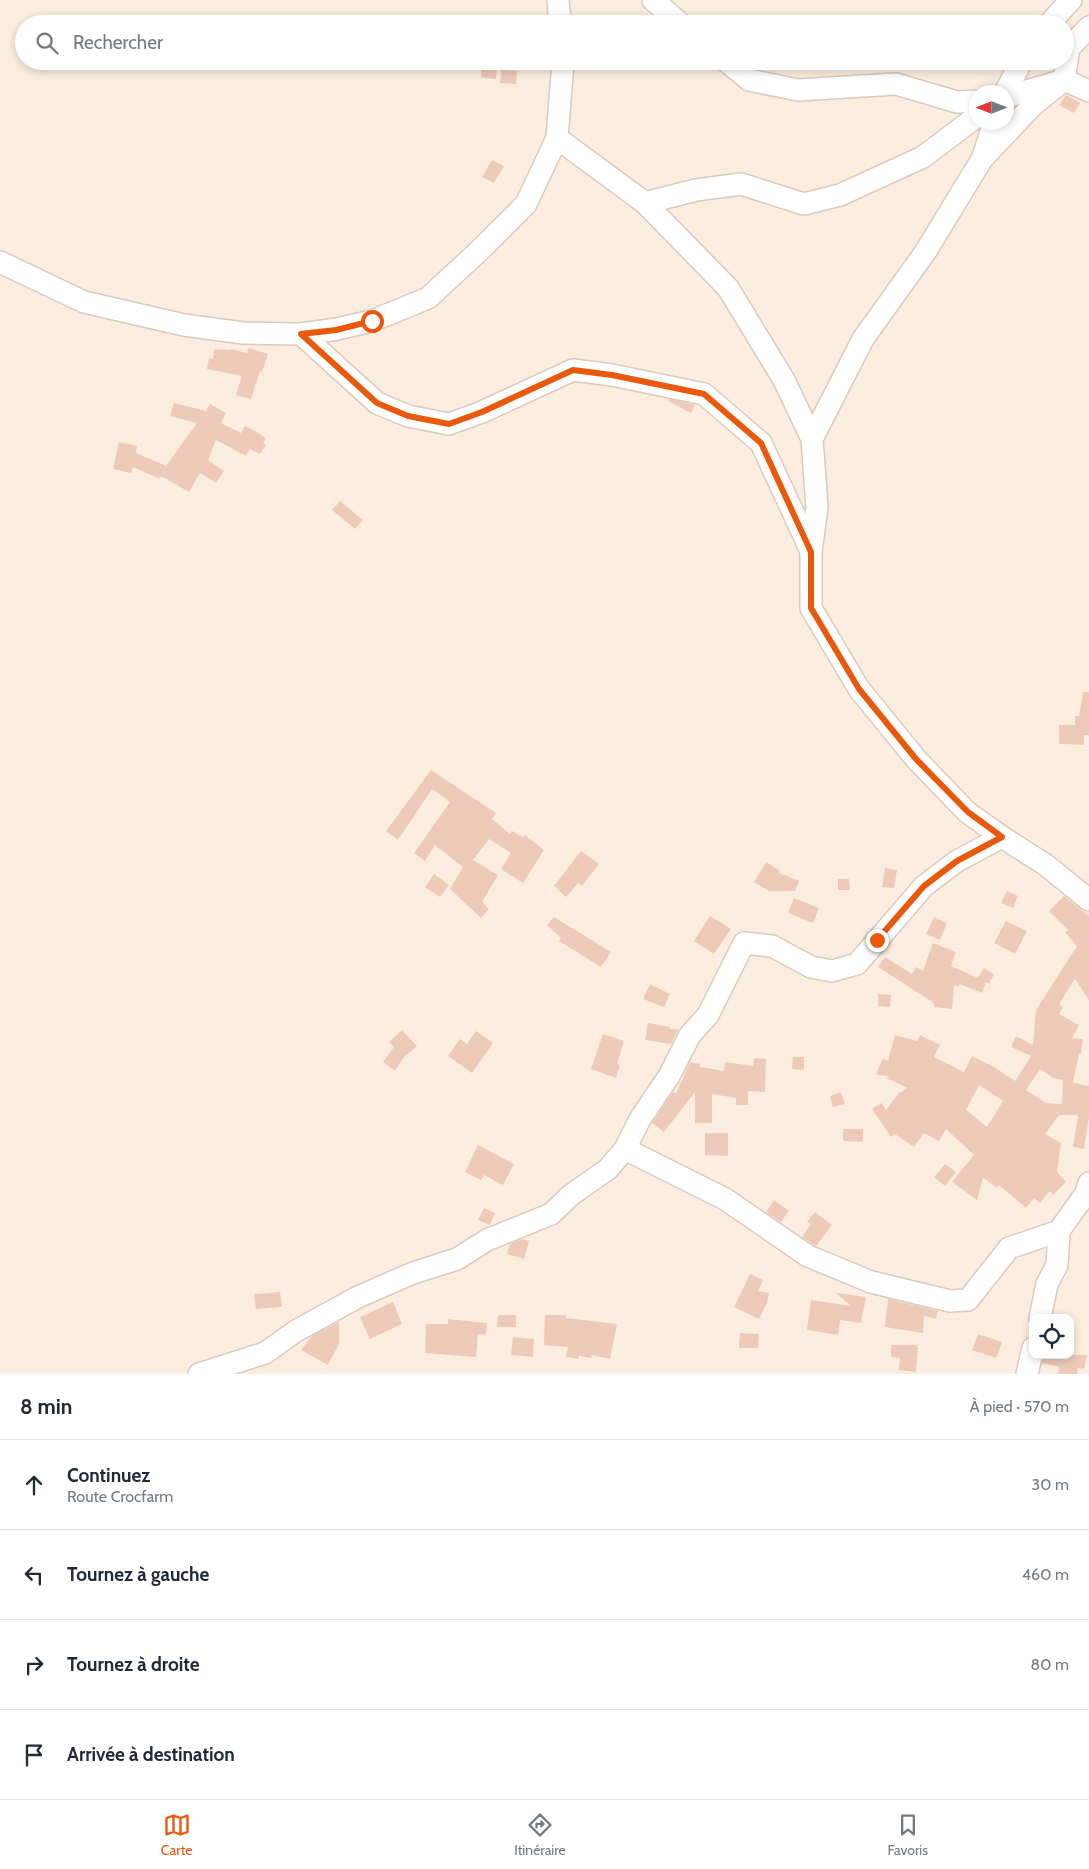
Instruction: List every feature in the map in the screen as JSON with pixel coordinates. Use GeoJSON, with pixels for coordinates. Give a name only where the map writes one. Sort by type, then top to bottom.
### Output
{"type":"FeatureCollection","features":[{"type":"Feature","properties":{"kind":"street"},"geometry":{"type":"LineString","coordinates":[[558,0],[559,15]]}},
{"type":"Feature","properties":{"kind":"street"},"geometry":{"type":"LineString","coordinates":[[653,0],[670,15]]}},
{"type":"Feature","properties":{"kind":"street"},"geometry":{"type":"LineString","coordinates":[[1057,15],[1071,0]]}},
{"type":"Feature","properties":{"kind":"street"},"geometry":{"type":"LineString","coordinates":[[1074,43],[1089,27]]}},
{"type":"Feature","properties":{"kind":"street"},"geometry":{"type":"LineString","coordinates":[[0,262],[84,302],[184,325],[243,333],[301,334],[336,330],[372,321],[428,298],[526,204],[557,138],[562,70]]}},
{"type":"Feature","properties":{"kind":"street"},"geometry":{"type":"LineString","coordinates":[[736,70],[748,80],[798,90],[896,84],[957,102],[969,101]]}},
{"type":"Feature","properties":{"kind":"street"},"geometry":{"type":"LineString","coordinates":[[1009,85],[1017,70]]}},
{"type":"Feature","properties":{"kind":"street"},"geometry":{"type":"LineString","coordinates":[[982,158],[1032,106],[1064,80],[1066,70]]}},
{"type":"Feature","properties":{"kind":"street"},"geometry":{"type":"LineString","coordinates":[[1014,95],[1064,80],[1089,91]]}},
{"type":"Feature","properties":{"kind":"street"},"geometry":{"type":"LineString","coordinates":[[645,203],[696,190],[741,184],[804,204],[840,195],[923,157],[969,122]]}},
{"type":"Feature","properties":{"kind":"street"},"geometry":{"type":"LineString","coordinates":[[812,439],[863,339],[926,251],[982,158],[991,130]]}},
{"type":"Feature","properties":{"kind":"street"},"geometry":{"type":"LineString","coordinates":[[557,138],[645,203],[728,288],[784,380],[812,439],[817,507],[811,552],[811,608],[859,689],[916,759],[968,812],[1046,866],[1089,900]]}},
{"type":"Feature","properties":{"kind":"street"},"geometry":{"type":"LineString","coordinates":[[301,334],[377,403],[408,416],[449,424],[482,412],[573,370],[612,375],[704,394],[761,443],[811,552]]}},
{"type":"Feature","properties":{"kind":"street"},"geometry":{"type":"LineString","coordinates":[[199,1374],[265,1353],[296,1331],[358,1298],[413,1273],[457,1259],[487,1240],[551,1214],[571,1196],[608,1169],[626,1149],[640,1120],[669,1076],[690,1035],[708,1015],[744,943],[772,946],[811,967],[832,971],[857,964],[924,886],[957,861],[1002,837]]}},
{"type":"Feature","properties":{"kind":"street"},"geometry":{"type":"LineString","coordinates":[[626,1149],[725,1199],[808,1256],[871,1282],[950,1301],[968,1300],[1009,1248],[1060,1231]]}},
{"type":"Feature","properties":{"kind":"street"},"geometry":{"type":"LineString","coordinates":[[1041,1314],[1047,1284],[1057,1265],[1060,1231],[1086,1193],[1089,1182]]}},
{"type":"Feature","properties":{"kind":"street"},"geometry":{"type":"LineString","coordinates":[[1027,1374],[1030,1359]]}},
{"type":"Feature","properties":{"kind":"building"},"geometry":{"type":"Polygon","coordinates":[[[481,70],[497,70],[496,79],[481,78],[481,70]]]}},
{"type":"Feature","properties":{"kind":"building"},"geometry":{"type":"Polygon","coordinates":[[[501,70],[517,71],[516,84],[500,83],[501,70]]]}},
{"type":"Feature","properties":{"kind":"building"},"geometry":{"type":"Polygon","coordinates":[[[1066,95],[1080,103],[1074,113],[1059,105],[1066,95]]]}},
{"type":"Feature","properties":{"kind":"building"},"geometry":{"type":"Polygon","coordinates":[[[492,160],[504,166],[494,183],[482,177],[492,160]]]}},
{"type":"Feature","properties":{"kind":"building"},"geometry":{"type":"Polygon","coordinates":[[[249,348],[268,354],[251,399],[236,395],[242,376],[207,369],[209,358],[213,359],[214,349],[230,349],[247,353],[249,348]]]}},
{"type":"Feature","properties":{"kind":"building"},"geometry":{"type":"Polygon","coordinates":[[[669,399],[695,405],[691,413],[668,401],[669,399]]]}},
{"type":"Feature","properties":{"kind":"building"},"geometry":{"type":"Polygon","coordinates":[[[174,403],[206,411],[210,404],[226,413],[221,423],[241,433],[245,426],[266,438],[263,443],[266,445],[260,454],[250,449],[246,456],[216,440],[208,460],[224,471],[216,483],[200,473],[189,492],[161,476],[160,479],[133,467],[131,473],[113,469],[119,442],[137,446],[136,453],[166,466],[197,423],[170,416],[174,403]]]}},
{"type":"Feature","properties":{"kind":"building"},"geometry":{"type":"Polygon","coordinates":[[[340,501],[363,520],[355,529],[332,510],[340,501]]]}},
{"type":"Feature","properties":{"kind":"building"},"geometry":{"type":"Polygon","coordinates":[[[1083,692],[1089,692],[1089,735],[1084,735],[1084,745],[1059,744],[1059,725],[1075,725],[1075,716],[1079,716],[1083,692]]]}},
{"type":"Feature","properties":{"kind":"building"},"geometry":{"type":"Polygon","coordinates":[[[431,770],[496,813],[492,819],[510,834],[512,831],[523,837],[525,835],[544,850],[523,883],[501,869],[511,853],[489,839],[473,860],[498,875],[482,902],[489,909],[481,918],[450,889],[463,867],[435,845],[425,861],[414,853],[450,802],[432,789],[398,840],[386,831],[431,770]]]}},
{"type":"Feature","properties":{"kind":"building"},"geometry":{"type":"Polygon","coordinates":[[[581,851],[599,864],[582,886],[578,883],[566,897],[554,886],[581,851]]]}},
{"type":"Feature","properties":{"kind":"building"},"geometry":{"type":"Polygon","coordinates":[[[766,862],[780,871],[779,873],[799,881],[795,891],[769,891],[754,882],[766,862]]]}},
{"type":"Feature","properties":{"kind":"building"},"geometry":{"type":"Polygon","coordinates":[[[885,868],[897,870],[894,888],[882,887],[885,868]]]}},
{"type":"Feature","properties":{"kind":"building"},"geometry":{"type":"Polygon","coordinates":[[[434,874],[449,885],[440,897],[425,887],[434,874]]]}},
{"type":"Feature","properties":{"kind":"building"},"geometry":{"type":"Polygon","coordinates":[[[838,879],[849,879],[850,890],[838,890],[838,879]]]}},
{"type":"Feature","properties":{"kind":"building"},"geometry":{"type":"Polygon","coordinates":[[[1007,891],[1018,896],[1013,908],[1001,903],[1007,891]]]}},
{"type":"Feature","properties":{"kind":"building"},"geometry":{"type":"Polygon","coordinates":[[[1064,896],[1089,916],[1089,1000],[1075,979],[1059,1004],[1063,1007],[1059,1014],[1079,1025],[1072,1038],[1083,1039],[1073,1083],[1089,1086],[1089,1117],[1084,1149],[1073,1147],[1078,1115],[1059,1115],[1045,1134],[1061,1143],[1057,1172],[1066,1182],[1053,1195],[1050,1191],[1040,1203],[1034,1198],[1026,1208],[999,1185],[997,1188],[983,1178],[977,1200],[952,1182],[974,1155],[946,1129],[939,1141],[924,1133],[914,1147],[895,1134],[891,1137],[872,1109],[882,1103],[886,1110],[899,1093],[908,1088],[886,1078],[890,1077],[876,1074],[883,1058],[888,1061],[895,1035],[917,1041],[920,1035],[940,1045],[934,1057],[964,1072],[972,1056],[994,1067],[1015,1081],[1031,1056],[1011,1047],[1016,1036],[1033,1045],[1036,1010],[1077,946],[1065,932],[1068,930],[1049,911],[1064,896]],[[1040,1069],[1026,1090],[1046,1103],[1062,1104],[1063,1080],[1053,1078],[1040,1069]],[[979,1085],[966,1110],[987,1127],[1003,1101],[979,1085]]]}},
{"type":"Feature","properties":{"kind":"building"},"geometry":{"type":"Polygon","coordinates":[[[794,898],[819,908],[813,923],[788,913],[794,898]]]}},
{"type":"Feature","properties":{"kind":"building"},"geometry":{"type":"Polygon","coordinates":[[[710,916],[731,929],[714,954],[694,941],[710,916]]]}},
{"type":"Feature","properties":{"kind":"building"},"geometry":{"type":"Polygon","coordinates":[[[554,917],[611,952],[601,967],[559,941],[561,938],[547,925],[554,917]]]}},
{"type":"Feature","properties":{"kind":"building"},"geometry":{"type":"Polygon","coordinates":[[[934,917],[947,923],[940,940],[926,934],[934,917]]]}},
{"type":"Feature","properties":{"kind":"building"},"geometry":{"type":"Polygon","coordinates":[[[1006,921],[1027,931],[1015,954],[994,943],[1006,921]]]}},
{"type":"Feature","properties":{"kind":"building"},"geometry":{"type":"Polygon","coordinates":[[[933,943],[956,952],[951,966],[978,978],[984,968],[994,974],[989,984],[986,982],[982,993],[960,984],[958,987],[954,985],[952,1009],[934,1007],[934,1003],[878,967],[885,957],[912,974],[916,967],[923,971],[933,943]]]}},
{"type":"Feature","properties":{"kind":"building"},"geometry":{"type":"Polygon","coordinates":[[[650,984],[670,994],[664,1007],[643,999],[650,984]]]}},
{"type":"Feature","properties":{"kind":"building"},"geometry":{"type":"Polygon","coordinates":[[[878,994],[891,995],[890,1007],[878,1006],[878,994]]]}},
{"type":"Feature","properties":{"kind":"building"},"geometry":{"type":"Polygon","coordinates":[[[648,1023],[670,1027],[670,1029],[679,1029],[671,1044],[645,1040],[648,1023]]]}},
{"type":"Feature","properties":{"kind":"building"},"geometry":{"type":"Polygon","coordinates":[[[402,1030],[417,1046],[403,1058],[395,1071],[383,1062],[394,1047],[389,1042],[402,1030]]]}},
{"type":"Feature","properties":{"kind":"building"},"geometry":{"type":"Polygon","coordinates":[[[476,1031],[493,1043],[472,1073],[448,1056],[460,1039],[467,1044],[476,1031]]]}},
{"type":"Feature","properties":{"kind":"building"},"geometry":{"type":"Polygon","coordinates":[[[603,1034],[624,1041],[617,1064],[620,1065],[616,1078],[591,1069],[603,1034]]]}},
{"type":"Feature","properties":{"kind":"building"},"geometry":{"type":"Polygon","coordinates":[[[793,1057],[804,1057],[804,1070],[792,1069],[793,1057]]]}},
{"type":"Feature","properties":{"kind":"building"},"geometry":{"type":"Polygon","coordinates":[[[754,1058],[766,1059],[765,1092],[748,1091],[748,1105],[736,1105],[736,1098],[712,1094],[712,1123],[695,1123],[695,1092],[664,1132],[652,1123],[673,1092],[676,1094],[690,1062],[700,1064],[700,1067],[724,1071],[725,1062],[753,1066],[754,1058]]]}},
{"type":"Feature","properties":{"kind":"building"},"geometry":{"type":"Polygon","coordinates":[[[841,1092],[845,1104],[833,1107],[830,1096],[841,1092]]]}},
{"type":"Feature","properties":{"kind":"building"},"geometry":{"type":"Polygon","coordinates":[[[843,1129],[863,1129],[863,1142],[843,1141],[843,1129]]]}},
{"type":"Feature","properties":{"kind":"building"},"geometry":{"type":"Polygon","coordinates":[[[705,1133],[728,1133],[728,1156],[705,1155],[705,1133]]]}},
{"type":"Feature","properties":{"kind":"building"},"geometry":{"type":"Polygon","coordinates":[[[478,1145],[514,1164],[503,1185],[484,1175],[481,1180],[465,1172],[478,1145]]]}},
{"type":"Feature","properties":{"kind":"building"},"geometry":{"type":"Polygon","coordinates":[[[945,1164],[956,1172],[945,1186],[934,1177],[945,1164]]]}},
{"type":"Feature","properties":{"kind":"building"},"geometry":{"type":"Polygon","coordinates":[[[774,1200],[789,1211],[781,1222],[766,1212],[774,1200]]]}},
{"type":"Feature","properties":{"kind":"building"},"geometry":{"type":"Polygon","coordinates":[[[484,1208],[495,1213],[490,1225],[478,1220],[484,1208]]]}},
{"type":"Feature","properties":{"kind":"building"},"geometry":{"type":"Polygon","coordinates":[[[815,1212],[832,1225],[816,1246],[802,1237],[811,1224],[807,1222],[815,1212]]]}},
{"type":"Feature","properties":{"kind":"building"},"geometry":{"type":"Polygon","coordinates":[[[522,1239],[529,1241],[524,1259],[507,1254],[510,1244],[522,1239]]]}},
{"type":"Feature","properties":{"kind":"building"},"geometry":{"type":"Polygon","coordinates":[[[750,1274],[763,1280],[758,1291],[769,1293],[767,1303],[759,1319],[734,1307],[750,1274]]]}},
{"type":"Feature","properties":{"kind":"building"},"geometry":{"type":"Polygon","coordinates":[[[280,1292],[282,1307],[256,1309],[254,1294],[280,1292]]]}},
{"type":"Feature","properties":{"kind":"building"},"geometry":{"type":"Polygon","coordinates":[[[836,1293],[866,1297],[861,1323],[840,1320],[838,1335],[807,1330],[811,1300],[851,1306],[836,1293]]]}},
{"type":"Feature","properties":{"kind":"building"},"geometry":{"type":"Polygon","coordinates":[[[888,1299],[938,1311],[936,1319],[924,1316],[923,1333],[885,1327],[888,1299]]]}},
{"type":"Feature","properties":{"kind":"building"},"geometry":{"type":"Polygon","coordinates":[[[393,1302],[402,1324],[370,1339],[360,1317],[393,1302]]]}},
{"type":"Feature","properties":{"kind":"building"},"geometry":{"type":"Polygon","coordinates":[[[498,1315],[516,1315],[516,1327],[497,1327],[498,1315]]]}},
{"type":"Feature","properties":{"kind":"building"},"geometry":{"type":"Polygon","coordinates":[[[545,1315],[566,1315],[566,1318],[617,1324],[610,1359],[592,1355],[591,1358],[579,1356],[579,1359],[566,1357],[568,1347],[544,1345],[545,1315]]]}},
{"type":"Feature","properties":{"kind":"building"},"geometry":{"type":"Polygon","coordinates":[[[448,1319],[487,1323],[486,1335],[478,1334],[476,1357],[425,1353],[426,1324],[448,1324],[448,1319]]]}},
{"type":"Feature","properties":{"kind":"building"},"geometry":{"type":"Polygon","coordinates":[[[339,1322],[339,1344],[328,1365],[301,1350],[312,1336],[339,1322]]]}},
{"type":"Feature","properties":{"kind":"building"},"geometry":{"type":"Polygon","coordinates":[[[740,1333],[759,1334],[758,1348],[739,1348],[740,1333]]]}},
{"type":"Feature","properties":{"kind":"building"},"geometry":{"type":"Polygon","coordinates":[[[978,1334],[1002,1342],[996,1358],[972,1350],[978,1334]]]}},
{"type":"Feature","properties":{"kind":"building"},"geometry":{"type":"Polygon","coordinates":[[[513,1337],[534,1339],[533,1357],[511,1355],[513,1337]]]}},
{"type":"Feature","properties":{"kind":"building"},"geometry":{"type":"Polygon","coordinates":[[[891,1345],[918,1345],[916,1372],[899,1370],[900,1358],[891,1357],[891,1345]]]}},
{"type":"Feature","properties":{"kind":"building"},"geometry":{"type":"Polygon","coordinates":[[[1074,1355],[1087,1355],[1084,1369],[1078,1368],[1077,1374],[1058,1374],[1059,1367],[1042,1363],[1043,1359],[1074,1359],[1074,1355]]]}},
{"type":"Feature","properties":{"kind":"route"},"geometry":{"type":"LineString","coordinates":[[372,321],[336,330],[301,334],[377,403],[408,416],[449,424],[482,412],[573,370],[612,375],[704,394],[761,443],[811,552],[811,608],[859,689],[916,759],[968,812],[1002,837],[957,861],[924,886],[877,940]]}}]}
